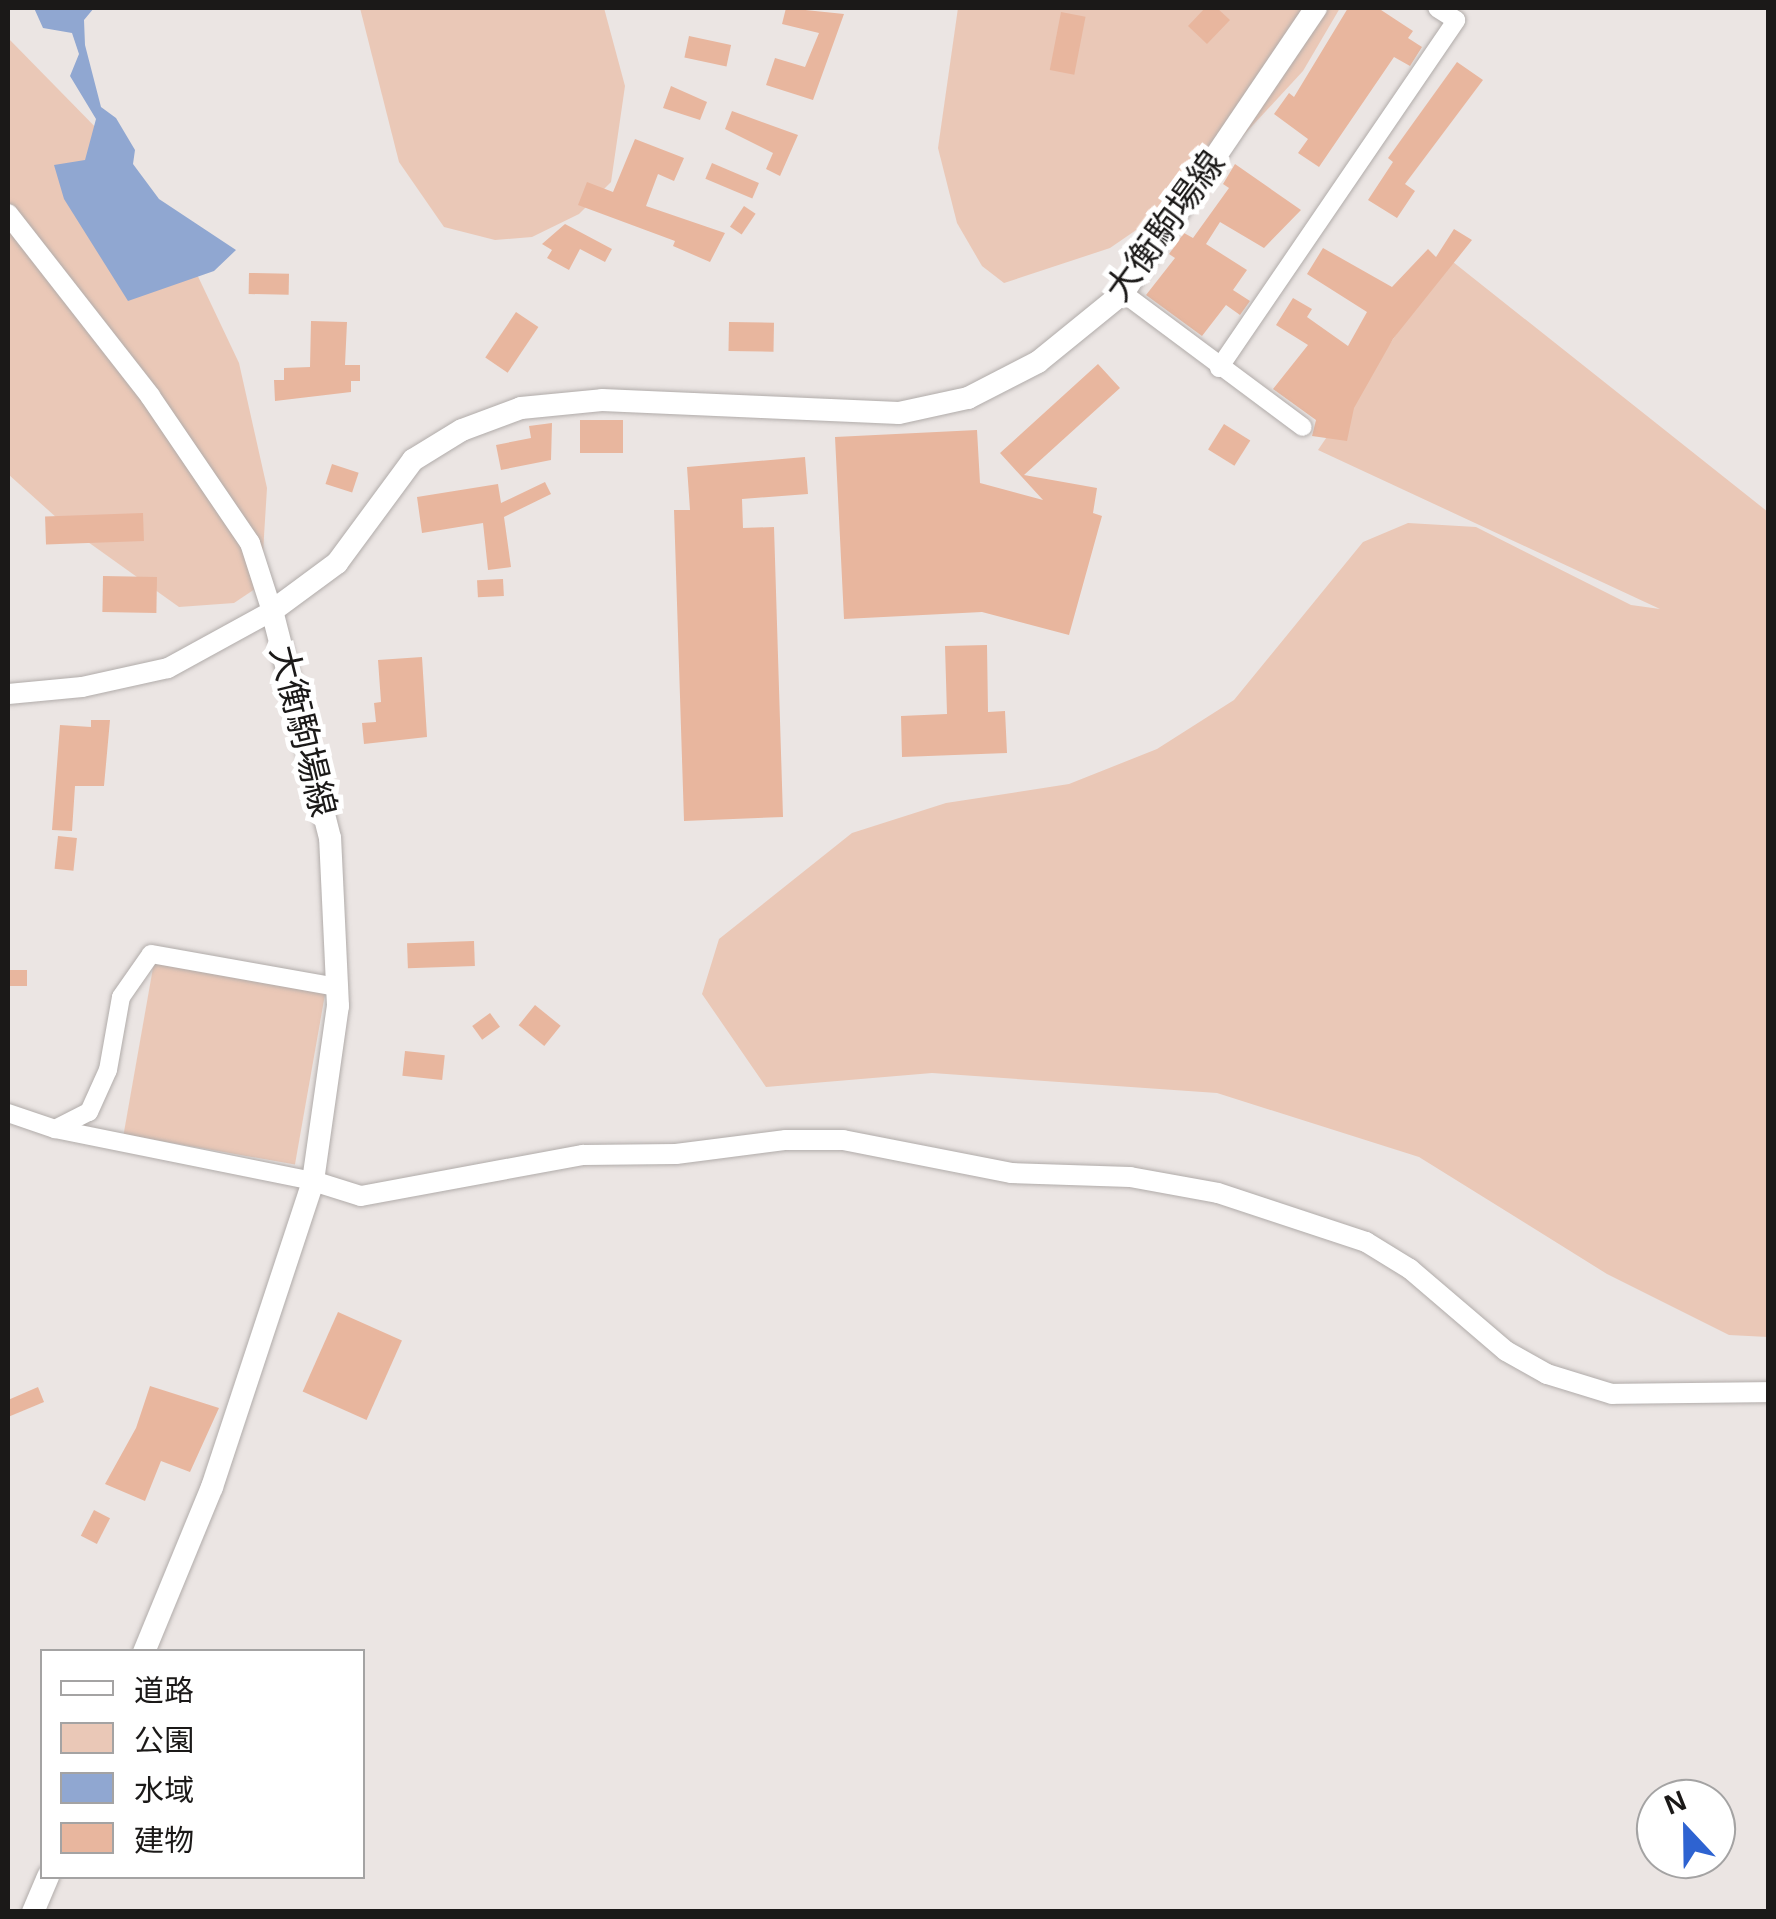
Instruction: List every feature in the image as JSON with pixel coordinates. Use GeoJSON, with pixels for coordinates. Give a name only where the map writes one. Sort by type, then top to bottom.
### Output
{"type":"FeatureCollection","features":[{"type":"Feature","properties":{"kind":"main road","name":"大衡駒場線"},"geometry":{"type":"LineString","coordinates":[[145,1649],[212,1487],[312,1181],[337,987],[330,838],[272,611],[337,563],[414,460],[462,430],[520,408],[602,400],[899,412],[968,398],[1038,362],[1123,292],[1316,8]]}},
{"type":"Feature","properties":{"kind":"main road"},"geometry":{"type":"LineString","coordinates":[[33,1912],[47,1879]]}},
{"type":"Feature","properties":{"kind":"street"},"geometry":{"type":"LineString","coordinates":[[1219,368],[1456,20],[1436,8]]}},
{"type":"Feature","properties":{"kind":"street"},"geometry":{"type":"LineString","coordinates":[[8,214],[150,396],[239,527],[272,611],[168,668],[82,687],[8,694]]}},
{"type":"Feature","properties":{"kind":"street"},"geometry":{"type":"LineString","coordinates":[[1123,292],[1219,368],[1303,427]]}},
{"type":"Feature","properties":{"kind":"street"},"geometry":{"type":"LineString","coordinates":[[55,1129],[89,1112],[108,1070],[121,996],[151,954],[337,987]]}},
{"type":"Feature","properties":{"kind":"street"},"geometry":{"type":"LineString","coordinates":[[8,1113],[55,1129],[312,1181],[361,1196],[583,1155],[676,1154],[786,1140],[844,1140],[1011,1174],[1130,1177],[1218,1193],[1366,1242],[1410,1269],[1506,1351],[1547,1374],[1612,1394],[1768,1392]]}},
{"type":"Feature","properties":{"kind":"green space"},"geometry":{"type":"Polygon","coordinates":[[[360,8],[604,8],[625,86],[611,182],[579,214],[532,237],[495,240],[444,227],[399,162],[360,8]]]}},
{"type":"Feature","properties":{"kind":"green space"},"geometry":{"type":"Polygon","coordinates":[[[958,8],[1340,8],[1303,71],[1190,193],[1110,248],[1004,283],[982,266],[957,223],[938,148],[958,8]]]}},
{"type":"Feature","properties":{"kind":"green space"},"geometry":{"type":"Polygon","coordinates":[[[8,38],[106,138],[185,249],[239,363],[267,488],[261,585],[234,603],[179,607],[67,527],[8,474],[8,38]]]}},
{"type":"Feature","properties":{"kind":"green space"},"geometry":{"type":"Polygon","coordinates":[[[1448,258],[1768,512],[1768,1337],[1729,1335],[1607,1274],[1419,1157],[1217,1093],[932,1073],[766,1087],[702,994],[719,939],[852,833],[946,803],[1069,784],[1157,749],[1234,700],[1363,542],[1408,523],[1476,527],[1631,605],[1660,609],[1318,450],[1448,258]]]}},
{"type":"Feature","properties":{"kind":"green space"},"geometry":{"type":"Polygon","coordinates":[[[154,962],[325,992],[295,1165],[124,1134],[154,962]]]}},
{"type":"Feature","properties":{"kind":"water"},"geometry":{"type":"Polygon","coordinates":[[[34,8],[94,8],[84,20],[85,45],[101,107],[116,118],[135,150],[133,164],[159,199],[236,250],[214,271],[128,301],[64,199],[54,165],[85,160],[96,119],[70,76],[79,54],[72,33],[43,28],[34,8]]]}},
{"type":"Feature","properties":{"kind":"building"},"geometry":{"type":"Polygon","coordinates":[[[786,8],[844,14],[813,100],[766,85],[775,58],[805,67],[819,33],[782,24],[786,8]]]}},
{"type":"Feature","properties":{"kind":"building"},"geometry":{"type":"Polygon","coordinates":[[[1205,8],[1217,8],[1230,20],[1207,44],[1188,26],[1205,8]]]}},
{"type":"Feature","properties":{"kind":"building"},"geometry":{"type":"Polygon","coordinates":[[[1348,8],[1378,8],[1413,31],[1408,38],[1422,47],[1410,66],[1394,57],[1319,167],[1298,153],[1308,139],[1274,114],[1289,93],[1294,97],[1348,8]]]}},
{"type":"Feature","properties":{"kind":"building"},"geometry":{"type":"Polygon","coordinates":[[[1061,12],[1086,17],[1074,75],[1050,70],[1061,12]]]}},
{"type":"Feature","properties":{"kind":"building"},"geometry":{"type":"Polygon","coordinates":[[[689,36],[731,45],[726,66],[684,58],[689,36]]]}},
{"type":"Feature","properties":{"kind":"building"},"geometry":{"type":"Polygon","coordinates":[[[1457,62],[1483,80],[1405,184],[1415,191],[1397,218],[1368,200],[1393,162],[1388,158],[1457,62]]]}},
{"type":"Feature","properties":{"kind":"building"},"geometry":{"type":"Polygon","coordinates":[[[671,86],[707,102],[700,120],[663,108],[671,86]]]}},
{"type":"Feature","properties":{"kind":"building"},"geometry":{"type":"Polygon","coordinates":[[[732,111],[798,135],[780,176],[766,169],[773,153],[725,129],[732,111]]]}},
{"type":"Feature","properties":{"kind":"building"},"geometry":{"type":"Polygon","coordinates":[[[635,139],[684,158],[674,181],[658,174],[646,206],[725,233],[710,262],[673,246],[675,241],[578,205],[587,182],[613,192],[635,139]]]}},
{"type":"Feature","properties":{"kind":"building"},"geometry":{"type":"Polygon","coordinates":[[[712,163],[759,183],[752,199],[705,179],[712,163]]]}},
{"type":"Feature","properties":{"kind":"building"},"geometry":{"type":"Polygon","coordinates":[[[1235,164],[1301,210],[1264,248],[1220,222],[1206,244],[1247,270],[1233,290],[1250,301],[1240,315],[1226,305],[1202,336],[1146,295],[1175,258],[1169,254],[1184,233],[1193,238],[1229,188],[1223,184],[1235,164]]]}},
{"type":"Feature","properties":{"kind":"building"},"geometry":{"type":"Polygon","coordinates":[[[744,206],[756,214],[742,235],[730,227],[744,206]]]}},
{"type":"Feature","properties":{"kind":"building"},"geometry":{"type":"Polygon","coordinates":[[[565,224],[612,249],[605,262],[580,249],[569,270],[547,258],[552,250],[542,244],[565,224]]]}},
{"type":"Feature","properties":{"kind":"building"},"geometry":{"type":"Polygon","coordinates":[[[1454,229],[1472,240],[1393,339],[1354,408],[1347,441],[1312,436],[1316,420],[1273,389],[1308,345],[1276,325],[1293,298],[1312,309],[1307,317],[1348,346],[1367,312],[1307,274],[1323,248],[1392,287],[1428,249],[1436,257],[1454,229]]]}},
{"type":"Feature","properties":{"kind":"building"},"geometry":{"type":"Polygon","coordinates":[[[249,273],[289,274],[289,295],[249,294],[249,273]]]}},
{"type":"Feature","properties":{"kind":"building"},"geometry":{"type":"Polygon","coordinates":[[[516,312],[538,327],[508,373],[485,358],[516,312]]]}},
{"type":"Feature","properties":{"kind":"building"},"geometry":{"type":"Polygon","coordinates":[[[311,321],[347,322],[345,365],[360,365],[360,381],[351,381],[351,392],[275,401],[274,380],[284,380],[284,368],[310,367],[311,321]]]}},
{"type":"Feature","properties":{"kind":"building"},"geometry":{"type":"Polygon","coordinates":[[[729,322],[774,323],[773,352],[728,351],[729,322]]]}},
{"type":"Feature","properties":{"kind":"building"},"geometry":{"type":"Polygon","coordinates":[[[1098,364],[1120,388],[1024,475],[1097,488],[1093,513],[1102,516],[1069,635],[982,612],[844,619],[835,437],[977,430],[980,483],[1043,500],[1000,453],[1098,364]]]}},
{"type":"Feature","properties":{"kind":"building"},"geometry":{"type":"Polygon","coordinates":[[[580,420],[623,420],[623,453],[580,453],[580,420]]]}},
{"type":"Feature","properties":{"kind":"building"},"geometry":{"type":"Polygon","coordinates":[[[552,423],[551,460],[501,470],[496,445],[531,438],[529,426],[552,423]]]}},
{"type":"Feature","properties":{"kind":"building"},"geometry":{"type":"Polygon","coordinates":[[[1224,424],[1250,440],[1234,466],[1208,449],[1224,424]]]}},
{"type":"Feature","properties":{"kind":"building"},"geometry":{"type":"Polygon","coordinates":[[[805,457],[808,494],[742,499],[743,528],[774,527],[783,817],[684,821],[674,510],[690,510],[687,467],[805,457]]]}},
{"type":"Feature","properties":{"kind":"building"},"geometry":{"type":"Polygon","coordinates":[[[332,464],[359,473],[352,493],[326,484],[332,464]]]}},
{"type":"Feature","properties":{"kind":"building"},"geometry":{"type":"Polygon","coordinates":[[[545,482],[551,494],[504,517],[511,567],[488,570],[483,523],[422,533],[417,497],[498,484],[501,503],[545,482]]]}},
{"type":"Feature","properties":{"kind":"building"},"geometry":{"type":"Polygon","coordinates":[[[143,513],[144,541],[46,544],[45,516],[143,513]]]}},
{"type":"Feature","properties":{"kind":"building"},"geometry":{"type":"Polygon","coordinates":[[[103,576],[157,577],[156,613],[102,612],[103,576]]]}},
{"type":"Feature","properties":{"kind":"building"},"geometry":{"type":"Polygon","coordinates":[[[503,579],[504,596],[478,597],[477,580],[503,579]]]}},
{"type":"Feature","properties":{"kind":"building"},"geometry":{"type":"Polygon","coordinates":[[[987,645],[988,712],[1005,711],[1007,753],[902,757],[901,716],[947,714],[945,646],[987,645]]]}},
{"type":"Feature","properties":{"kind":"building"},"geometry":{"type":"Polygon","coordinates":[[[422,657],[427,737],[364,744],[362,723],[376,722],[374,703],[381,702],[378,660],[422,657]]]}},
{"type":"Feature","properties":{"kind":"building"},"geometry":{"type":"Polygon","coordinates":[[[91,720],[110,720],[104,786],[75,786],[72,831],[52,830],[60,725],[91,727],[91,720]]]}},
{"type":"Feature","properties":{"kind":"building"},"geometry":{"type":"Polygon","coordinates":[[[58,836],[77,838],[73,871],[55,869],[58,836]]]}},
{"type":"Feature","properties":{"kind":"building"},"geometry":{"type":"Polygon","coordinates":[[[474,941],[475,966],[408,968],[407,943],[474,941]]]}},
{"type":"Feature","properties":{"kind":"building"},"geometry":{"type":"Polygon","coordinates":[[[8,970],[27,970],[27,986],[8,986],[8,970]]]}},
{"type":"Feature","properties":{"kind":"building"},"geometry":{"type":"Polygon","coordinates":[[[535,1005],[561,1026],[544,1046],[519,1025],[535,1005]]]}},
{"type":"Feature","properties":{"kind":"building"},"geometry":{"type":"Polygon","coordinates":[[[490,1013],[500,1027],[482,1040],[472,1026],[490,1013]]]}},
{"type":"Feature","properties":{"kind":"building"},"geometry":{"type":"Polygon","coordinates":[[[405,1051],[445,1055],[442,1080],[402,1076],[405,1051]]]}},
{"type":"Feature","properties":{"kind":"building"},"geometry":{"type":"Polygon","coordinates":[[[338,1312],[402,1340],[367,1420],[303,1391],[338,1312]]]}},
{"type":"Feature","properties":{"kind":"building"},"geometry":{"type":"Polygon","coordinates":[[[150,1386],[219,1408],[190,1472],[161,1461],[145,1501],[105,1484],[136,1428],[150,1386]]]}},
{"type":"Feature","properties":{"kind":"building"},"geometry":{"type":"Polygon","coordinates":[[[38,1387],[44,1402],[8,1417],[8,1400],[38,1387]]]}},
{"type":"Feature","properties":{"kind":"building"},"geometry":{"type":"Polygon","coordinates":[[[94,1510],[110,1518],[97,1544],[81,1536],[94,1510]]]}}]}
